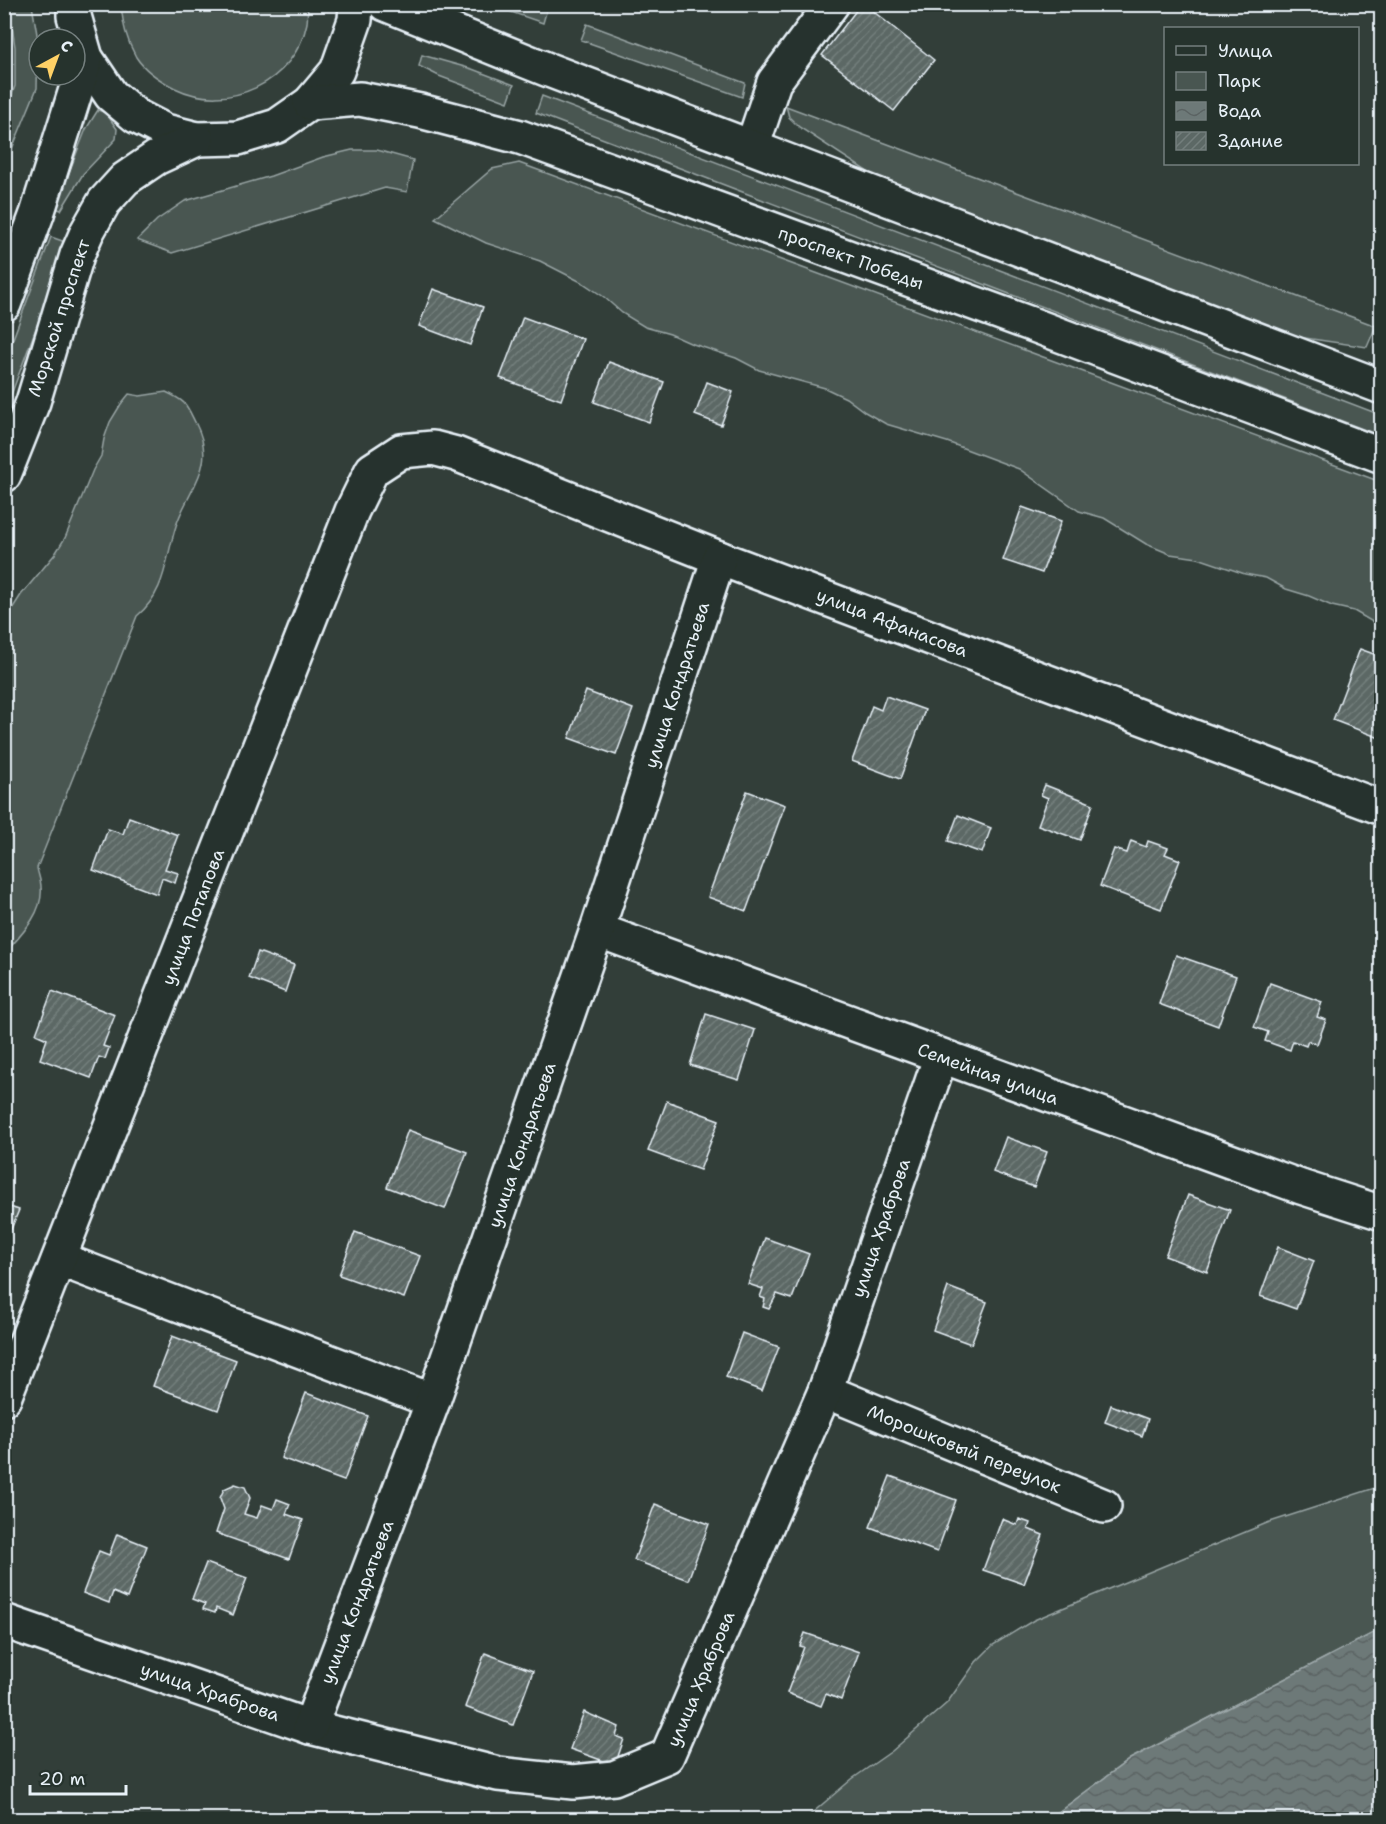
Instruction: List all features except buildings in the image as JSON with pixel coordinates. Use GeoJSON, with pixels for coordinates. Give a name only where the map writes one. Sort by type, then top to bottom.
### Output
{"type":"FeatureCollection","features":[{"type":"Feature","properties":{"kind":"street"},"geometry":{"type":"LineString","coordinates":[[74,4],[77,27]]}},
{"type":"Feature","properties":{"kind":"street"},"geometry":{"type":"LineString","coordinates":[[87,59],[111,95],[136,116],[165,131],[197,139],[238,138],[277,126],[310,103],[337,71],[355,20],[356,4]]}},
{"type":"Feature","properties":{"kind":"street"},"geometry":{"type":"LineString","coordinates":[[385,4],[546,69],[1382,387]]}},
{"type":"Feature","properties":{"kind":"street"},"geometry":{"type":"LineString","coordinates":[[752,147],[774,82],[816,10]]}},
{"type":"Feature","properties":{"kind":"street"},"geometry":{"type":"LineString","coordinates":[[4,304],[37,213],[77,87]]}},
{"type":"Feature","properties":{"kind":"street","name":"проспект Победы"},"geometry":{"type":"LineString","coordinates":[[310,103],[360,99],[420,111],[520,137],[1382,456]]}},
{"type":"Feature","properties":{"kind":"street","name":"Морской проспект"},"geometry":{"type":"LineString","coordinates":[[4,475],[33,402],[77,255],[104,202],[124,179],[156,158],[197,139]]}},
{"type":"Feature","properties":{"kind":"street","name":"улица Афанасова"},"geometry":{"type":"LineString","coordinates":[[401,451],[433,448],[456,454],[719,558],[1382,808]]}},
{"type":"Feature","properties":{"kind":"street","name":"улица Потапова"},"geometry":{"type":"LineString","coordinates":[[4,1398],[352,511],[372,470],[401,451]]}},
{"type":"Feature","properties":{"kind":"street","name":"улица Кондратьева"},"geometry":{"type":"LineString","coordinates":[[310,1726],[433,1401],[597,930],[719,558]]}},
{"type":"Feature","properties":{"kind":"street","name":"Семейная улица"},"geometry":{"type":"LineString","coordinates":[[597,930],[1300,1187],[1382,1213]]}},
{"type":"Feature","properties":{"kind":"street","name":"улица Храброва"},"geometry":{"type":"LineString","coordinates":[[4,1621],[310,1726],[498,1774],[573,1782],[614,1778],[667,1756],[825,1391],[941,1056]]}},
{"type":"Feature","properties":{"kind":"street"},"geometry":{"type":"LineString","coordinates":[[59,1259],[433,1401]]}},
{"type":"Feature","properties":{"kind":"street","name":"Морошковый переулок"},"geometry":{"type":"LineString","coordinates":[[825,1391],[1104,1506]]}},
{"type":"Feature","properties":{"kind":"green space"},"geometry":{"type":"Polygon","coordinates":[[[9,5],[32,5],[36,27],[27,27],[27,87],[37,88],[5,166],[5,113],[15,86],[15,47],[9,5]]]}},
{"type":"Feature","properties":{"kind":"green space"},"geometry":{"type":"Polygon","coordinates":[[[121,5],[308,5],[307,23],[300,44],[289,62],[274,76],[256,87],[237,94],[216,97],[195,95],[175,88],[144,67],[130,44],[121,5]]]}},
{"type":"Feature","properties":{"kind":"green space"},"geometry":{"type":"Polygon","coordinates":[[[491,5],[536,5],[547,9],[543,23],[491,5]]]}},
{"type":"Feature","properties":{"kind":"green space"},"geometry":{"type":"Polygon","coordinates":[[[587,24],[745,83],[742,97],[581,40],[587,24]]]}},
{"type":"Feature","properties":{"kind":"green space"},"geometry":{"type":"Polygon","coordinates":[[[422,55],[472,69],[514,85],[508,102],[419,66],[422,55]]]}},
{"type":"Feature","properties":{"kind":"green space"},"geometry":{"type":"Polygon","coordinates":[[[542,96],[1381,415],[1381,436],[536,113],[542,96]]]}},
{"type":"Feature","properties":{"kind":"green space"},"geometry":{"type":"Polygon","coordinates":[[[786,106],[1376,326],[1367,347],[1298,337],[874,176],[799,127],[789,117],[786,106]]]}},
{"type":"Feature","properties":{"kind":"green space"},"geometry":{"type":"Polygon","coordinates":[[[98,110],[106,113],[117,129],[116,139],[83,174],[61,210],[55,208],[86,129],[98,110]]]}},
{"type":"Feature","properties":{"kind":"green space"},"geometry":{"type":"Polygon","coordinates":[[[352,150],[377,150],[413,160],[407,192],[385,188],[172,253],[137,240],[157,220],[185,201],[352,150]]]}},
{"type":"Feature","properties":{"kind":"green space"},"geometry":{"type":"Polygon","coordinates":[[[519,163],[1381,482],[1381,627],[1354,611],[1332,606],[1286,589],[1266,578],[1245,574],[1198,558],[1170,554],[1146,544],[1104,518],[1079,511],[1019,469],[947,442],[886,424],[846,398],[825,388],[759,370],[736,358],[645,327],[622,313],[583,283],[540,261],[486,243],[435,218],[492,169],[519,163]]]}},
{"type":"Feature","properties":{"kind":"green space"},"geometry":{"type":"Polygon","coordinates":[[[51,237],[68,243],[5,411],[5,360],[51,237]]]}},
{"type":"Feature","properties":{"kind":"green space"},"geometry":{"type":"Polygon","coordinates":[[[166,392],[182,401],[190,412],[202,439],[203,465],[181,512],[159,586],[147,607],[137,616],[37,868],[41,882],[39,906],[30,923],[5,953],[5,620],[21,595],[55,554],[65,538],[101,456],[110,422],[121,404],[129,394],[140,396],[166,392]]]}},
{"type":"Feature","properties":{"kind":"green space"},"geometry":{"type":"Polygon","coordinates":[[[1381,1486],[1381,1629],[1130,1759],[1049,1819],[804,1820],[852,1779],[892,1751],[947,1703],[976,1662],[993,1645],[1034,1620],[1267,1523],[1381,1486]]]}},
{"type":"Feature","properties":{"kind":"water"},"geometry":{"type":"Polygon","coordinates":[[[1381,1629],[1381,1819],[1049,1819],[1130,1759],[1381,1629]]]}}]}
